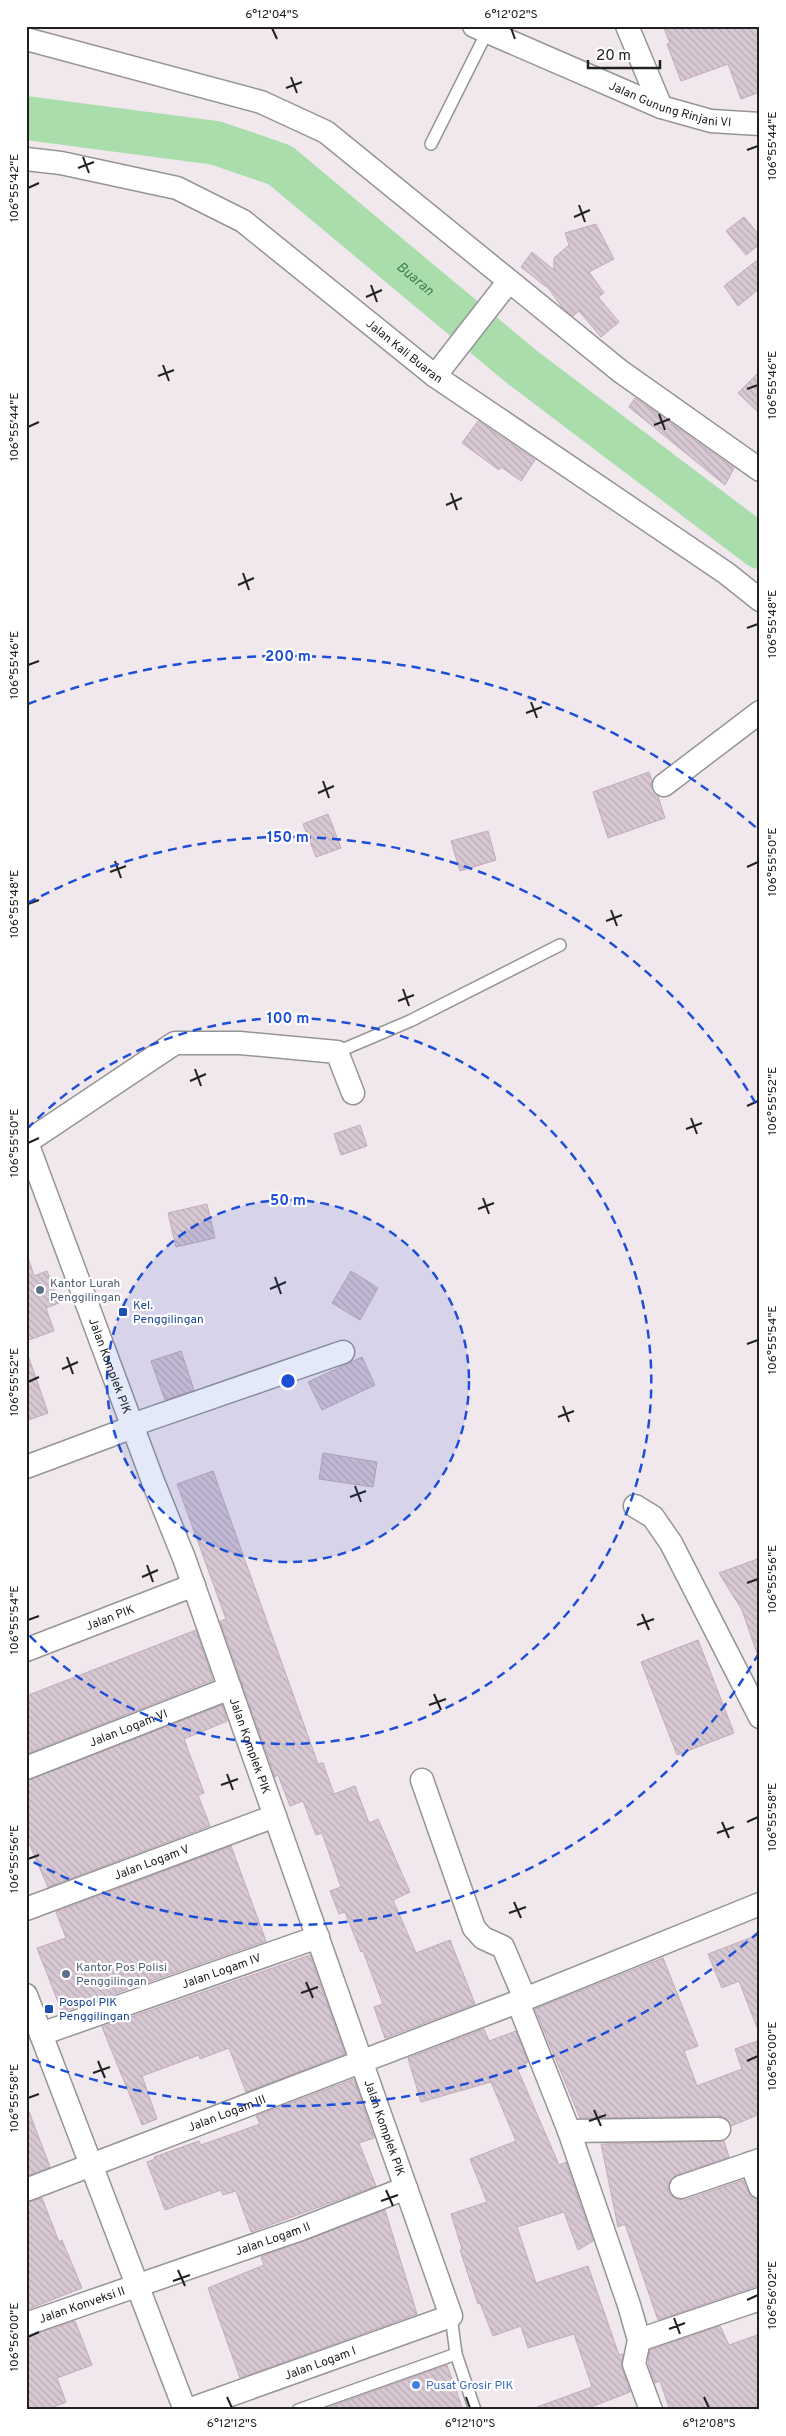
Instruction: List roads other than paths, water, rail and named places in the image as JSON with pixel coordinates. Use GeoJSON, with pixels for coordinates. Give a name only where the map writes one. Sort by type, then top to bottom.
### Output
{"type":"FeatureCollection","features":[{"type":"Feature","properties":{"kind":"street"},"geometry":{"type":"LineString","coordinates":[[627,26],[661,107]]}},
{"type":"Feature","properties":{"kind":"street","name":"Jalan Gunung Rinjani VI"},"geometry":{"type":"LineString","coordinates":[[482,28],[661,107],[711,121],[760,124]]}},
{"type":"Feature","properties":{"kind":"street"},"geometry":{"type":"LineString","coordinates":[[26,39],[261,102],[326,132],[505,286],[620,371],[760,470]]}},
{"type":"Feature","properties":{"kind":"street","name":"Jalan Kali Buaran"},"geometry":{"type":"LineString","coordinates":[[26,159],[61,163],[176,188],[243,221],[440,370],[726,573],[760,600]]}},
{"type":"Feature","properties":{"kind":"street"},"geometry":{"type":"LineString","coordinates":[[440,370],[505,286]]}},
{"type":"Feature","properties":{"kind":"street"},"geometry":{"type":"LineString","coordinates":[[664,785],[760,712]]}},
{"type":"Feature","properties":{"kind":"street"},"geometry":{"type":"LineString","coordinates":[[27,1141],[175,1043],[240,1043],[338,1052],[353,1094]]}},
{"type":"Feature","properties":{"kind":"street","name":"Jalan Komplek PIK"},"geometry":{"type":"LineString","coordinates":[[27,1141],[33,1181],[133,1426],[194,1585],[451,2316]]}},
{"type":"Feature","properties":{"kind":"street"},"geometry":{"type":"LineString","coordinates":[[26,1467],[133,1426],[343,1352]]}},
{"type":"Feature","properties":{"kind":"street"},"geometry":{"type":"LineString","coordinates":[[635,1506],[653,1518],[671,1543],[760,1717]]}},
{"type":"Feature","properties":{"kind":"street","name":"Jalan PIK"},"geometry":{"type":"LineString","coordinates":[[26,1650],[194,1585]]}},
{"type":"Feature","properties":{"kind":"street","name":"Jalan Logam VI"},"geometry":{"type":"LineString","coordinates":[[26,1768],[230,1688]]}},
{"type":"Feature","properties":{"kind":"street"},"geometry":{"type":"LineString","coordinates":[[422,1780],[474,1928],[483,1938],[503,1947],[569,2130],[629,2305],[639,2340],[634,2364],[651,2410]]}},
{"type":"Feature","properties":{"kind":"street","name":"Jalan Logam V"},"geometry":{"type":"LineString","coordinates":[[26,1909],[275,1816]]}},
{"type":"Feature","properties":{"kind":"street","name":"Jalan Logam III"},"geometry":{"type":"LineString","coordinates":[[26,2190],[521,2001],[760,1904]]}},
{"type":"Feature","properties":{"kind":"street","name":"Jalan Logam IV"},"geometry":{"type":"LineString","coordinates":[[41,2034],[318,1937]]}},
{"type":"Feature","properties":{"kind":"street"},"geometry":{"type":"LineString","coordinates":[[28,2003],[186,2410]]}},
{"type":"Feature","properties":{"kind":"street"},"geometry":{"type":"LineString","coordinates":[[569,2130],[719,2128]]}},
{"type":"Feature","properties":{"kind":"street"},"geometry":{"type":"LineString","coordinates":[[681,2187],[756,2162],[760,2187]]}},
{"type":"Feature","properties":{"kind":"street","name":"Jalan Logam II"},"geometry":{"type":"LineString","coordinates":[[137,2285],[301,2229],[406,2188]]}},
{"type":"Feature","properties":{"kind":"street","name":"Jalan Konveksi II"},"geometry":{"type":"LineString","coordinates":[[26,2324],[137,2285]]}},
{"type":"Feature","properties":{"kind":"street"},"geometry":{"type":"LineString","coordinates":[[639,2340],[760,2299]]}},
{"type":"Feature","properties":{"kind":"street","name":"Jalan Logam I"},"geometry":{"type":"LineString","coordinates":[[186,2410],[451,2316]]}},
{"type":"Feature","properties":{"kind":"lane"},"geometry":{"type":"LineString","coordinates":[[432,144],[482,28]]}},
{"type":"Feature","properties":{"kind":"lane"},"geometry":{"type":"LineString","coordinates":[[338,1052],[410,1021],[560,945]]}},
{"type":"Feature","properties":{"kind":"lane"},"geometry":{"type":"LineString","coordinates":[[451,2316],[456,2354],[475,2410]]}},
{"type":"Feature","properties":{"kind":"lane"},"geometry":{"type":"LineString","coordinates":[[298,2410],[456,2354]]}},
{"type":"Feature","properties":{"kind":"waterway","name":"Buaran"},"geometry":{"type":"LineString","coordinates":[[26,118],[216,143],[280,165],[522,367],[760,547]]}},
{"type":"Feature","properties":{"kind":"place","name":"Kantor Lurah Penggilingan"},"geometry":{"type":"Point","coordinates":[40,1290]}},
{"type":"Feature","properties":{"kind":"place","name":"Kel. Penggilingan"},"geometry":{"type":"Point","coordinates":[123,1312]}},
{"type":"Feature","properties":{"kind":"place","name":"Kantor Pos Polisi Penggilingan"},"geometry":{"type":"Point","coordinates":[66,1974]}},
{"type":"Feature","properties":{"kind":"place","name":"Pospol PIK Penggilingan"},"geometry":{"type":"Point","coordinates":[49,2009]}},
{"type":"Feature","properties":{"kind":"place","name":"Pusat Grosir PIK"},"geometry":{"type":"Point","coordinates":[416,2385]}}]}
